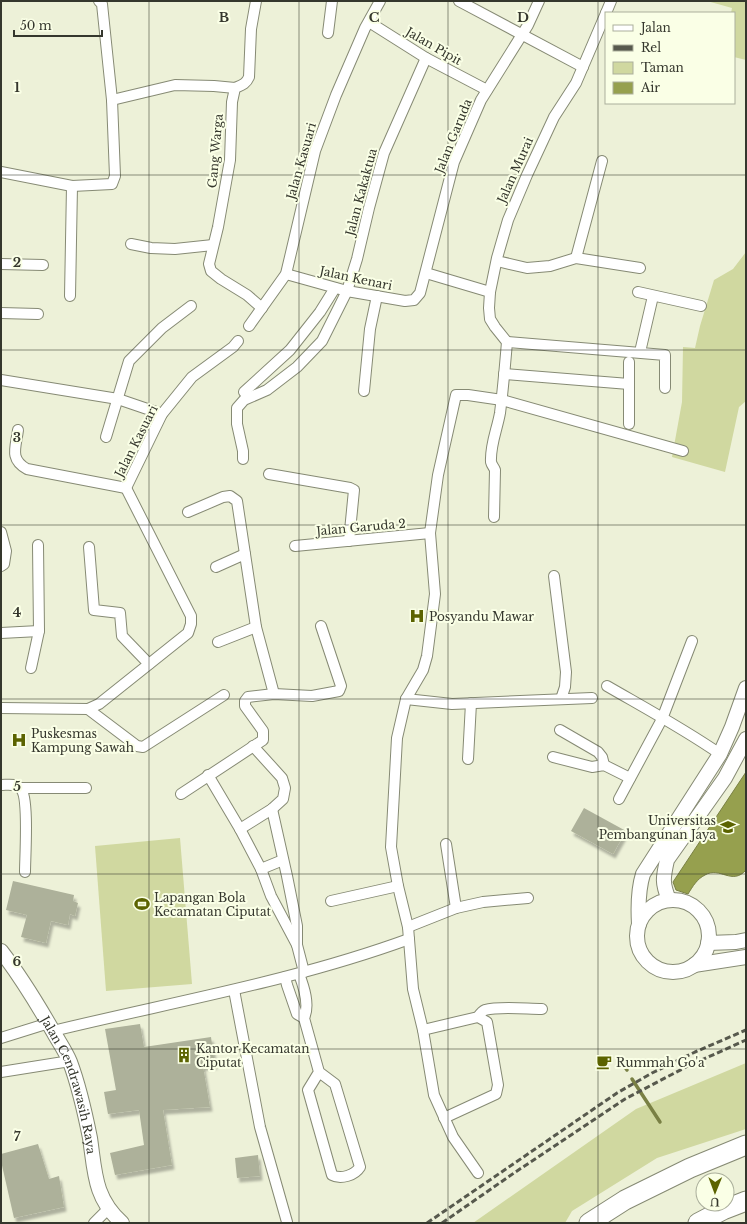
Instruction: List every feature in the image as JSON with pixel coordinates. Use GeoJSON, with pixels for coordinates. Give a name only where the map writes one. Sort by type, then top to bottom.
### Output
{"type":"FeatureCollection","features":[{"type":"Feature","properties":{"kind":"highway"},"geometry":{"type":"LineString","coordinates":[[589,1223],[624,1200],[690,1168],[746,1146]]}},
{"type":"Feature","properties":{"kind":"highway"},"geometry":{"type":"LineString","coordinates":[[698,1223],[723,1210],[746,1201]]}},
{"type":"Feature","properties":{"kind":"street"},"geometry":{"type":"LineString","coordinates":[[1,172],[72,186],[112,184],[115,176],[112,100],[102,4],[99,1]]}},
{"type":"Feature","properties":{"kind":"street"},"geometry":{"type":"LineString","coordinates":[[112,100],[175,85],[235,88],[247,82],[249,77],[252,29],[256,1]]}},
{"type":"Feature","properties":{"kind":"street"},"geometry":{"type":"LineString","coordinates":[[328,33],[332,1]]}},
{"type":"Feature","properties":{"kind":"street","name":"Jalan Kasuari"},"geometry":{"type":"LineString","coordinates":[[249,326],[286,274],[315,151],[336,95],[368,22],[380,1]]}},
{"type":"Feature","properties":{"kind":"street"},"geometry":{"type":"LineString","coordinates":[[459,1],[583,67]]}},
{"type":"Feature","properties":{"kind":"street","name":"Jalan Garuda"},"geometry":{"type":"LineString","coordinates":[[420,293],[454,162],[481,100],[522,34],[539,1]]}},
{"type":"Feature","properties":{"kind":"street","name":"Jalan Murai"},"geometry":{"type":"LineString","coordinates":[[606,12],[611,1]]}},
{"type":"Feature","properties":{"kind":"street","name":"Jalan Murai"},"geometry":{"type":"LineString","coordinates":[[507,342],[490,318],[490,292],[508,220],[527,174],[554,116],[576,83],[605,15]]}},
{"type":"Feature","properties":{"kind":"street","name":"Jalan Pipit"},"geometry":{"type":"LineString","coordinates":[[368,22],[426,58],[487,90]]}},
{"type":"Feature","properties":{"kind":"street","name":"Jalan Kakaktua"},"geometry":{"type":"LineString","coordinates":[[243,459],[244,451],[237,424],[237,408],[244,400],[267,390],[297,367],[322,341],[347,291],[357,259],[384,153],[426,58]]}},
{"type":"Feature","properties":{"kind":"street","name":"Gang Warga"},"geometry":{"type":"LineString","coordinates":[[235,88],[232,102],[230,160],[218,227],[209,260],[211,271],[247,295],[262,308]]}},
{"type":"Feature","properties":{"kind":"street"},"geometry":{"type":"LineString","coordinates":[[576,258],[602,161]]}},
{"type":"Feature","properties":{"kind":"street"},"geometry":{"type":"LineString","coordinates":[[70,296],[72,186]]}},
{"type":"Feature","properties":{"kind":"street"},"geometry":{"type":"LineString","coordinates":[[131,244],[151,248],[175,249],[213,246]]}},
{"type":"Feature","properties":{"kind":"street"},"geometry":{"type":"LineString","coordinates":[[497,261],[527,268],[550,266],[576,258],[640,268]]}},
{"type":"Feature","properties":{"kind":"street"},"geometry":{"type":"LineString","coordinates":[[1,264],[43,265]]}},
{"type":"Feature","properties":{"kind":"street"},"geometry":{"type":"LineString","coordinates":[[426,273],[490,292]]}},
{"type":"Feature","properties":{"kind":"street","name":"Jalan Kenari"},"geometry":{"type":"LineString","coordinates":[[286,274],[347,291],[405,301],[414,300],[420,293]]}},
{"type":"Feature","properties":{"kind":"street"},"geometry":{"type":"LineString","coordinates":[[244,392],[290,350],[320,312],[335,288]]}},
{"type":"Feature","properties":{"kind":"street"},"geometry":{"type":"LineString","coordinates":[[638,292],[701,306]]}},
{"type":"Feature","properties":{"kind":"street"},"geometry":{"type":"LineString","coordinates":[[364,391],[370,329],[377,296]]}},
{"type":"Feature","properties":{"kind":"street"},"geometry":{"type":"LineString","coordinates":[[640,352],[653,296]]}},
{"type":"Feature","properties":{"kind":"street"},"geometry":{"type":"LineString","coordinates":[[106,436],[130,361],[162,328],[191,306]]}},
{"type":"Feature","properties":{"kind":"street"},"geometry":{"type":"LineString","coordinates":[[1,313],[38,314]]}},
{"type":"Feature","properties":{"kind":"street","name":"Jalan Kasuari"},"geometry":{"type":"LineString","coordinates":[[126,488],[162,414],[192,377],[233,347],[238,341]]}},
{"type":"Feature","properties":{"kind":"street"},"geometry":{"type":"LineString","coordinates":[[494,517],[496,470],[491,461],[493,444],[500,415],[507,342],[666,355],[665,388]]}},
{"type":"Feature","properties":{"kind":"street"},"geometry":{"type":"LineString","coordinates":[[629,362],[629,424]]}},
{"type":"Feature","properties":{"kind":"street"},"geometry":{"type":"LineString","coordinates":[[504,374],[629,384]]}},
{"type":"Feature","properties":{"kind":"street"},"geometry":{"type":"LineString","coordinates":[[1,380],[118,399],[162,414]]}},
{"type":"Feature","properties":{"kind":"street"},"geometry":{"type":"LineString","coordinates":[[478,1173],[453,1137],[434,1095],[423,1030],[413,989],[408,927],[398,886],[391,847],[398,738],[406,699],[423,670],[427,656],[435,594],[430,534],[438,475],[456,395],[468,395],[502,400],[683,451]]}},
{"type":"Feature","properties":{"kind":"street"},"geometry":{"type":"LineString","coordinates":[[1,708],[88,709],[99,704],[188,633],[191,624],[190,616],[126,488],[27,469],[17,462],[15,456],[18,430]]}},
{"type":"Feature","properties":{"kind":"street"},"geometry":{"type":"LineString","coordinates":[[269,474],[350,488],[354,490],[349,541]]}},
{"type":"Feature","properties":{"kind":"street"},"geometry":{"type":"LineString","coordinates":[[188,512],[223,497],[230,496],[237,501],[256,627],[274,694]]}},
{"type":"Feature","properties":{"kind":"street"},"geometry":{"type":"LineString","coordinates":[[1,532],[6,555],[4,564],[1,566]]}},
{"type":"Feature","properties":{"kind":"street","name":"Jalan Garuda 2"},"geometry":{"type":"LineString","coordinates":[[295,546],[430,534]]}},
{"type":"Feature","properties":{"kind":"street"},"geometry":{"type":"LineString","coordinates":[[31,668],[40,631],[38,545]]}},
{"type":"Feature","properties":{"kind":"street"},"geometry":{"type":"LineString","coordinates":[[89,547],[94,610],[120,613],[122,636],[149,664]]}},
{"type":"Feature","properties":{"kind":"street"},"geometry":{"type":"LineString","coordinates":[[216,567],[245,554]]}},
{"type":"Feature","properties":{"kind":"street"},"geometry":{"type":"LineString","coordinates":[[554,576],[566,672],[565,687],[562,699]]}},
{"type":"Feature","properties":{"kind":"street"},"geometry":{"type":"LineString","coordinates":[[181,794],[263,740],[263,731],[245,706],[245,702],[248,697],[274,694],[312,696],[339,691],[341,689],[321,626]]}},
{"type":"Feature","properties":{"kind":"street"},"geometry":{"type":"LineString","coordinates":[[218,642],[256,627]]}},
{"type":"Feature","properties":{"kind":"street"},"geometry":{"type":"LineString","coordinates":[[1,633],[40,631]]}},
{"type":"Feature","properties":{"kind":"street"},"geometry":{"type":"LineString","coordinates":[[619,799],[662,719],[692,641]]}},
{"type":"Feature","properties":{"kind":"street"},"geometry":{"type":"LineString","coordinates":[[608,686],[662,719],[692,735],[720,754]]}},
{"type":"Feature","properties":{"kind":"street"},"geometry":{"type":"LineString","coordinates":[[639,924],[638,904],[643,874],[720,754],[732,727],[746,688]]}},
{"type":"Feature","properties":{"kind":"street"},"geometry":{"type":"LineString","coordinates":[[88,709],[137,746],[143,747],[224,695]]}},
{"type":"Feature","properties":{"kind":"street"},"geometry":{"type":"LineString","coordinates":[[406,699],[452,704],[592,698]]}},
{"type":"Feature","properties":{"kind":"street"},"geometry":{"type":"LineString","coordinates":[[468,759],[471,703]]}},
{"type":"Feature","properties":{"kind":"street"},"geometry":{"type":"LineString","coordinates":[[560,730],[598,752],[602,757],[604,765]]}},
{"type":"Feature","properties":{"kind":"street"},"geometry":{"type":"LineString","coordinates":[[669,900],[664,887],[664,874],[667,860],[725,778],[746,739]]}},
{"type":"Feature","properties":{"kind":"street"},"geometry":{"type":"LineString","coordinates":[[240,829],[272,809],[283,800],[285,788],[282,778],[253,746]]}},
{"type":"Feature","properties":{"kind":"street"},"geometry":{"type":"LineString","coordinates":[[553,758],[592,767],[604,765],[630,778]]}},
{"type":"Feature","properties":{"kind":"street"},"geometry":{"type":"LineString","coordinates":[[208,776],[240,829],[261,869],[271,896],[297,945]]}},
{"type":"Feature","properties":{"kind":"street"},"geometry":{"type":"LineString","coordinates":[[1,785],[15,785],[23,792],[25,809],[26,872]]}},
{"type":"Feature","properties":{"kind":"street"},"geometry":{"type":"LineString","coordinates":[[20,788],[86,788]]}},
{"type":"Feature","properties":{"kind":"street"},"geometry":{"type":"LineString","coordinates":[[272,809],[297,926],[297,945],[307,1005],[307,1011],[304,1018],[319,1072],[335,1084],[360,1166],[355,1172],[340,1178],[332,1175],[308,1090],[319,1072]]}},
{"type":"Feature","properties":{"kind":"street"},"geometry":{"type":"LineString","coordinates":[[446,844],[456,908]]}},
{"type":"Feature","properties":{"kind":"street"},"geometry":{"type":"LineString","coordinates":[[261,869],[283,860]]}},
{"type":"Feature","properties":{"kind":"street"},"geometry":{"type":"LineString","coordinates":[[332,901],[398,886]]}},
{"type":"Feature","properties":{"kind":"street"},"geometry":{"type":"LineString","coordinates":[[408,927],[456,908],[483,902],[528,898]]}},
{"type":"Feature","properties":{"kind":"street"},"geometry":{"type":"LineString","coordinates":[[694,965],[702,957],[708,942],[708,927],[702,914],[690,904],[684,902],[669,900],[660,902],[643,915],[637,934],[641,953],[652,964],[665,971],[676,972],[694,965],[746,957]]}},
{"type":"Feature","properties":{"kind":"street"},"geometry":{"type":"LineString","coordinates":[[1,1038],[234,990],[301,973],[409,939]]}},
{"type":"Feature","properties":{"kind":"street"},"geometry":{"type":"LineString","coordinates":[[708,942],[736,942],[746,940]]}},
{"type":"Feature","properties":{"kind":"street","name":"Jalan Cendrawasih Raya"},"geometry":{"type":"LineString","coordinates":[[1,951],[10,962],[51,1027],[70,1061],[82,1104],[96,1178],[108,1209],[122,1223]]}},
{"type":"Feature","properties":{"kind":"street"},"geometry":{"type":"LineString","coordinates":[[285,977],[297,1014],[304,1018]]}},
{"type":"Feature","properties":{"kind":"street"},"geometry":{"type":"LineString","coordinates":[[234,990],[260,1127],[287,1222]]}},
{"type":"Feature","properties":{"kind":"street"},"geometry":{"type":"LineString","coordinates":[[478,1017],[481,1012],[485,1010],[542,1009]]}},
{"type":"Feature","properties":{"kind":"street"},"geometry":{"type":"LineString","coordinates":[[423,1030],[478,1017],[487,1022],[498,1085],[496,1094],[444,1118]]}},
{"type":"Feature","properties":{"kind":"street"},"geometry":{"type":"LineString","coordinates":[[1,1072],[70,1061]]}},
{"type":"Feature","properties":{"kind":"street"},"geometry":{"type":"LineString","coordinates":[[94,1223],[108,1209]]}},
{"type":"Feature","properties":{"kind":"green space"},"geometry":{"type":"Polygon","coordinates":[[[707,1],[746,1],[746,60],[735,57],[735,12],[731,12],[732,8],[707,1]]]}},
{"type":"Feature","properties":{"kind":"green space"},"geometry":{"type":"Polygon","coordinates":[[[746,252],[746,401],[739,407],[725,472],[672,457],[682,402],[683,347],[695,348],[714,280],[733,269],[746,252]]]}},
{"type":"Feature","properties":{"kind":"green space","name":"Lapangan Bola Kecamatan Ciputat"},"geometry":{"type":"Polygon","coordinates":[[[180,838],[192,984],[106,991],[95,846],[180,838]]]}},
{"type":"Feature","properties":{"kind":"green space"},"geometry":{"type":"Polygon","coordinates":[[[746,1063],[746,1129],[657,1158],[572,1211],[565,1223],[473,1223],[636,1109],[746,1063]]]}},
{"type":"Feature","properties":{"kind":"water","name":"Universitas Pembangunan Jaya"},"geometry":{"type":"Polygon","coordinates":[[[746,772],[746,870],[736,876],[716,873],[705,875],[697,881],[688,894],[676,890],[673,882],[746,772]]]}},
{"type":"Feature","properties":{"kind":"building"},"geometry":{"type":"Polygon","coordinates":[[[584,808],[626,831],[613,854],[571,831],[584,808]]]}},
{"type":"Feature","properties":{"kind":"building"},"geometry":{"type":"Polygon","coordinates":[[[13,881],[74,895],[73,901],[78,903],[75,916],[70,914],[68,925],[51,921],[46,943],[21,937],[27,915],[6,910],[13,881]]]}},
{"type":"Feature","properties":{"kind":"building"},"geometry":{"type":"Polygon","coordinates":[[[140,1024],[144,1047],[211,1037],[215,1065],[203,1066],[210,1107],[163,1110],[172,1165],[115,1175],[110,1153],[144,1145],[139,1110],[108,1114],[104,1092],[116,1090],[105,1029],[140,1024]]]}},
{"type":"Feature","properties":{"kind":"building"},"geometry":{"type":"Polygon","coordinates":[[[38,1144],[49,1179],[59,1176],[64,1207],[14,1218],[1,1161],[1,1154],[38,1144]]]}},
{"type":"Feature","properties":{"kind":"building"},"geometry":{"type":"Polygon","coordinates":[[[258,1155],[260,1176],[237,1178],[235,1158],[258,1155]]]}},
{"type":"Feature","properties":{"kind":"waterway"},"geometry":{"type":"LineString","coordinates":[[623,1064],[627,1070]]}},
{"type":"Feature","properties":{"kind":"waterway"},"geometry":{"type":"LineString","coordinates":[[632,1079],[660,1122]]}},
{"type":"Feature","properties":{"kind":"railway"},"geometry":{"type":"LineString","coordinates":[[427,1223],[617,1093],[652,1073],[695,1052],[746,1030]]}},
{"type":"Feature","properties":{"kind":"railway"},"geometry":{"type":"LineString","coordinates":[[442,1223],[625,1099],[686,1067],[746,1040]]}},
{"type":"Feature","properties":{"kind":"place","name":"Posyandu Mawar"},"geometry":{"type":"Point","coordinates":[417,616]}},
{"type":"Feature","properties":{"kind":"place","name":"Puskesmas Kampung Sawah"},"geometry":{"type":"Point","coordinates":[19,740]}},
{"type":"Feature","properties":{"kind":"place","name":"Universitas Pembangunan Jaya"},"geometry":{"type":"Point","coordinates":[728,827]}},
{"type":"Feature","properties":{"kind":"place","name":"Lapangan Bola Kecamatan Ciputat"},"geometry":{"type":"Point","coordinates":[142,904]}},
{"type":"Feature","properties":{"kind":"place","name":"Kantor Kecamatan Ciputat"},"geometry":{"type":"Point","coordinates":[184,1055]}},
{"type":"Feature","properties":{"kind":"place","name":"Rummah Go'a"},"geometry":{"type":"Point","coordinates":[604,1062]}}]}
